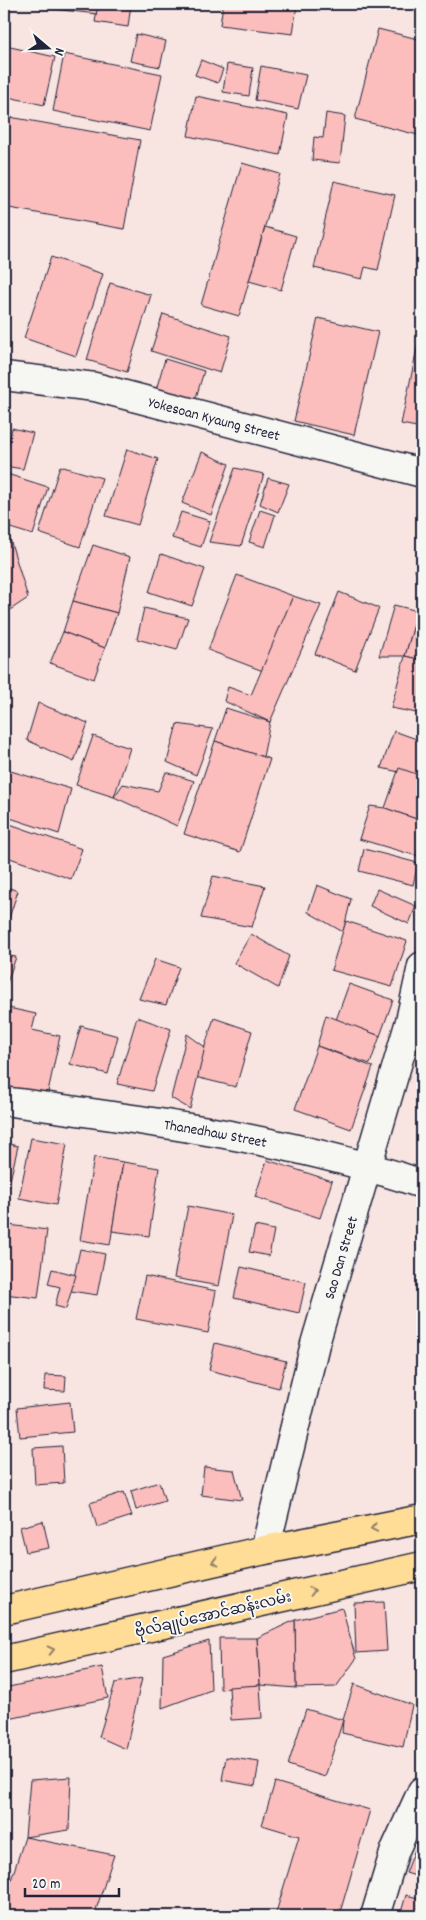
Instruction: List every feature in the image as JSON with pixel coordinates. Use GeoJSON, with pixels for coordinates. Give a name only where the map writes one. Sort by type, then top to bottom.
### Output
{"type":"FeatureCollection","features":[{"type":"Feature","properties":{"kind":"highway"},"geometry":{"type":"LineString","coordinates":[[4,1610],[266,1550],[422,1519]]}},
{"type":"Feature","properties":{"kind":"highway","name":"ဗိုလ်ချုပ်အောင်ဆန်းလမ်း"},"geometry":{"type":"LineString","coordinates":[[4,1660],[422,1566]]}},
{"type":"Feature","properties":{"kind":"street","name":"Yokesoan Kyaung Street"},"geometry":{"type":"LineString","coordinates":[[4,376],[95,387],[422,473]]}},
{"type":"Feature","properties":{"kind":"street","name":"Sao Dan Street"},"geometry":{"type":"LineString","coordinates":[[266,1550],[315,1344],[410,1021],[422,966]]}},
{"type":"Feature","properties":{"kind":"street","name":"Thanedhaw Street"},"geometry":{"type":"LineString","coordinates":[[4,1101],[208,1130],[367,1165],[422,1184]]}},
{"type":"Feature","properties":{"kind":"street"},"geometry":{"type":"LineString","coordinates":[[375,1916],[394,1850],[422,1791]]}},
{"type":"Feature","properties":{"kind":"building"},"geometry":{"type":"Polygon","coordinates":[[[53,4],[98,4],[97,14],[53,9],[53,4]]]}},
{"type":"Feature","properties":{"kind":"building"},"geometry":{"type":"Polygon","coordinates":[[[98,4],[131,4],[128,27],[95,22],[98,4]]]}},
{"type":"Feature","properties":{"kind":"building"},"geometry":{"type":"Polygon","coordinates":[[[223,4],[297,4],[293,34],[220,25],[223,4]]]}},
{"type":"Feature","properties":{"kind":"building"},"geometry":{"type":"Polygon","coordinates":[[[308,4],[338,4],[337,8],[308,4]]]}},
{"type":"Feature","properties":{"kind":"building"},"geometry":{"type":"Polygon","coordinates":[[[368,4],[396,4],[394,10],[368,4]]]}},
{"type":"Feature","properties":{"kind":"building"},"geometry":{"type":"Polygon","coordinates":[[[378,29],[422,40],[422,136],[355,119],[378,29]]]}},
{"type":"Feature","properties":{"kind":"building"},"geometry":{"type":"Polygon","coordinates":[[[136,34],[166,41],[160,67],[130,61],[136,34]]]}},
{"type":"Feature","properties":{"kind":"building"},"geometry":{"type":"Polygon","coordinates":[[[6,46],[55,57],[44,105],[4,96],[6,46]]]}},
{"type":"Feature","properties":{"kind":"building"},"geometry":{"type":"Polygon","coordinates":[[[64,54],[162,74],[150,131],[53,111],[64,54]]]}},
{"type":"Feature","properties":{"kind":"building"},"geometry":{"type":"Polygon","coordinates":[[[201,60],[223,69],[218,83],[195,75],[201,60]]]}},
{"type":"Feature","properties":{"kind":"building"},"geometry":{"type":"Polygon","coordinates":[[[227,64],[253,68],[249,96],[223,92],[227,64]]]}},
{"type":"Feature","properties":{"kind":"building"},"geometry":{"type":"Polygon","coordinates":[[[261,66],[306,75],[298,109],[255,100],[261,66]]]}},
{"type":"Feature","properties":{"kind":"building"},"geometry":{"type":"Polygon","coordinates":[[[196,96],[288,115],[280,155],[188,136],[196,96]]]}},
{"type":"Feature","properties":{"kind":"building"},"geometry":{"type":"Polygon","coordinates":[[[326,113],[345,116],[340,163],[312,160],[314,137],[323,138],[326,113]]]}},
{"type":"Feature","properties":{"kind":"building"},"geometry":{"type":"Polygon","coordinates":[[[4,116],[140,140],[124,229],[4,207],[4,116]]]}},
{"type":"Feature","properties":{"kind":"building"},"geometry":{"type":"Polygon","coordinates":[[[242,163],[280,174],[239,316],[201,305],[242,163]]]}},
{"type":"Feature","properties":{"kind":"building"},"geometry":{"type":"Polygon","coordinates":[[[334,181],[395,195],[378,270],[365,267],[362,279],[314,268],[334,181]]]}},
{"type":"Feature","properties":{"kind":"building"},"geometry":{"type":"Polygon","coordinates":[[[265,227],[296,236],[281,290],[249,281],[265,227]]]}},
{"type":"Feature","properties":{"kind":"building"},"geometry":{"type":"Polygon","coordinates":[[[51,257],[103,274],[76,356],[24,338],[51,257]]]}},
{"type":"Feature","properties":{"kind":"building"},"geometry":{"type":"Polygon","coordinates":[[[110,283],[151,295],[127,372],[87,360],[110,283]]]}},
{"type":"Feature","properties":{"kind":"building"},"geometry":{"type":"Polygon","coordinates":[[[163,314],[231,336],[220,373],[151,351],[163,314]]]}},
{"type":"Feature","properties":{"kind":"building"},"geometry":{"type":"Polygon","coordinates":[[[318,318],[378,332],[354,435],[294,421],[318,318]]]}},
{"type":"Feature","properties":{"kind":"building"},"geometry":{"type":"Polygon","coordinates":[[[418,344],[422,345],[422,428],[401,424],[418,344]]]}},
{"type":"Feature","properties":{"kind":"building"},"geometry":{"type":"Polygon","coordinates":[[[165,359],[204,371],[195,401],[156,390],[165,359]]]}},
{"type":"Feature","properties":{"kind":"building"},"geometry":{"type":"Polygon","coordinates":[[[12,428],[33,433],[23,469],[4,466],[12,428]]]}},
{"type":"Feature","properties":{"kind":"building"},"geometry":{"type":"Polygon","coordinates":[[[127,449],[158,459],[138,525],[106,516],[127,449]]]}},
{"type":"Feature","properties":{"kind":"building"},"geometry":{"type":"Polygon","coordinates":[[[202,452],[229,464],[211,515],[182,503],[202,452]]]}},
{"type":"Feature","properties":{"kind":"building"},"geometry":{"type":"Polygon","coordinates":[[[60,466],[102,478],[80,547],[39,533],[60,466]]]}},
{"type":"Feature","properties":{"kind":"building"},"geometry":{"type":"Polygon","coordinates":[[[235,468],[264,474],[241,546],[209,542],[235,468]]]}},
{"type":"Feature","properties":{"kind":"building"},"geometry":{"type":"Polygon","coordinates":[[[4,473],[48,487],[33,535],[4,526],[4,473]]]}},
{"type":"Feature","properties":{"kind":"building"},"geometry":{"type":"Polygon","coordinates":[[[268,478],[289,484],[278,512],[260,504],[268,478]]]}},
{"type":"Feature","properties":{"kind":"building"},"geometry":{"type":"Polygon","coordinates":[[[260,510],[275,515],[265,547],[249,542],[260,510]]]}},
{"type":"Feature","properties":{"kind":"building"},"geometry":{"type":"Polygon","coordinates":[[[181,512],[210,521],[201,547],[172,538],[181,512]]]}},
{"type":"Feature","properties":{"kind":"building"},"geometry":{"type":"Polygon","coordinates":[[[9,536],[28,598],[4,614],[4,537],[9,536]]]}},
{"type":"Feature","properties":{"kind":"building"},"geometry":{"type":"Polygon","coordinates":[[[422,543],[422,573],[415,571],[422,543]]]}},
{"type":"Feature","properties":{"kind":"building"},"geometry":{"type":"Polygon","coordinates":[[[93,545],[130,557],[117,613],[73,601],[93,545]]]}},
{"type":"Feature","properties":{"kind":"building"},"geometry":{"type":"Polygon","coordinates":[[[161,554],[205,569],[192,606],[149,592],[161,554]]]}},
{"type":"Feature","properties":{"kind":"building"},"geometry":{"type":"Polygon","coordinates":[[[237,575],[293,596],[263,671],[208,650],[237,575]]]}},
{"type":"Feature","properties":{"kind":"building"},"geometry":{"type":"Polygon","coordinates":[[[422,582],[422,612],[418,611],[422,582]]]}},
{"type":"Feature","properties":{"kind":"building"},"geometry":{"type":"Polygon","coordinates":[[[339,592],[379,608],[355,670],[315,654],[339,592]]]}},
{"type":"Feature","properties":{"kind":"building"},"geometry":{"type":"Polygon","coordinates":[[[293,596],[321,605],[270,722],[224,701],[228,687],[251,695],[293,596]]]}},
{"type":"Feature","properties":{"kind":"building"},"geometry":{"type":"Polygon","coordinates":[[[73,601],[117,613],[105,648],[63,632],[73,601]]]}},
{"type":"Feature","properties":{"kind":"building"},"geometry":{"type":"Polygon","coordinates":[[[394,605],[418,611],[405,656],[379,656],[394,605]]]}},
{"type":"Feature","properties":{"kind":"building"},"geometry":{"type":"Polygon","coordinates":[[[144,608],[188,618],[177,650],[137,639],[144,608]]]}},
{"type":"Feature","properties":{"kind":"building"},"geometry":{"type":"Polygon","coordinates":[[[418,611],[422,612],[422,660],[405,656],[418,611]]]}},
{"type":"Feature","properties":{"kind":"building"},"geometry":{"type":"Polygon","coordinates":[[[63,632],[105,648],[94,679],[50,663],[63,632]]]}},
{"type":"Feature","properties":{"kind":"building"},"geometry":{"type":"Polygon","coordinates":[[[405,656],[422,660],[422,714],[391,708],[405,656]]]}},
{"type":"Feature","properties":{"kind":"building"},"geometry":{"type":"Polygon","coordinates":[[[38,703],[88,723],[74,762],[27,740],[38,703]]]}},
{"type":"Feature","properties":{"kind":"building"},"geometry":{"type":"Polygon","coordinates":[[[226,708],[270,722],[263,757],[215,741],[226,708]]]}},
{"type":"Feature","properties":{"kind":"building"},"geometry":{"type":"Polygon","coordinates":[[[177,724],[213,729],[196,775],[167,762],[177,724]]]}},
{"type":"Feature","properties":{"kind":"building"},"geometry":{"type":"Polygon","coordinates":[[[394,731],[422,741],[422,777],[381,768],[394,731]]]}},
{"type":"Feature","properties":{"kind":"building"},"geometry":{"type":"Polygon","coordinates":[[[93,736],[130,748],[114,797],[76,785],[93,736]]]}},
{"type":"Feature","properties":{"kind":"building"},"geometry":{"type":"Polygon","coordinates":[[[215,741],[270,759],[240,852],[184,834],[215,741]]]}},
{"type":"Feature","properties":{"kind":"building"},"geometry":{"type":"Polygon","coordinates":[[[399,768],[422,776],[422,821],[385,808],[399,768]]]}},
{"type":"Feature","properties":{"kind":"building"},"geometry":{"type":"Polygon","coordinates":[[[4,769],[71,789],[59,834],[4,816],[4,769]]]}},
{"type":"Feature","properties":{"kind":"building"},"geometry":{"type":"Polygon","coordinates":[[[166,772],[194,781],[177,826],[114,797],[123,784],[158,791],[166,772]]]}},
{"type":"Feature","properties":{"kind":"building"},"geometry":{"type":"Polygon","coordinates":[[[370,806],[385,808],[422,821],[417,856],[359,839],[370,806]]]}},
{"type":"Feature","properties":{"kind":"building"},"geometry":{"type":"Polygon","coordinates":[[[4,822],[82,849],[71,879],[4,856],[4,822]]]}},
{"type":"Feature","properties":{"kind":"building"},"geometry":{"type":"Polygon","coordinates":[[[364,849],[418,863],[413,885],[359,871],[364,849]]]}},
{"type":"Feature","properties":{"kind":"building"},"geometry":{"type":"Polygon","coordinates":[[[213,876],[265,886],[252,927],[201,918],[213,876]]]}},
{"type":"Feature","properties":{"kind":"building"},"geometry":{"type":"Polygon","coordinates":[[[317,885],[351,899],[343,932],[308,912],[317,885]]]}},
{"type":"Feature","properties":{"kind":"building"},"geometry":{"type":"Polygon","coordinates":[[[4,886],[18,891],[4,933],[4,886]]]}},
{"type":"Feature","properties":{"kind":"building"},"geometry":{"type":"Polygon","coordinates":[[[377,889],[416,906],[409,924],[370,906],[377,889]]]}},
{"type":"Feature","properties":{"kind":"building"},"geometry":{"type":"Polygon","coordinates":[[[346,921],[407,941],[392,987],[331,970],[346,921]]]}},
{"type":"Feature","properties":{"kind":"building"},"geometry":{"type":"Polygon","coordinates":[[[251,934],[289,956],[278,988],[234,963],[251,934]]]}},
{"type":"Feature","properties":{"kind":"building"},"geometry":{"type":"Polygon","coordinates":[[[4,955],[16,957],[4,991],[4,955]]]}},
{"type":"Feature","properties":{"kind":"building"},"geometry":{"type":"Polygon","coordinates":[[[155,959],[179,967],[166,1005],[139,999],[155,959]]]}},
{"type":"Feature","properties":{"kind":"building"},"geometry":{"type":"Polygon","coordinates":[[[349,984],[393,1000],[380,1036],[336,1020],[349,984]]]}},
{"type":"Feature","properties":{"kind":"building"},"geometry":{"type":"Polygon","coordinates":[[[4,1007],[36,1014],[32,1030],[60,1036],[46,1101],[4,1092],[4,1007]]]}},
{"type":"Feature","properties":{"kind":"building"},"geometry":{"type":"Polygon","coordinates":[[[326,1015],[380,1036],[370,1064],[317,1046],[326,1015]]]}},
{"type":"Feature","properties":{"kind":"building"},"geometry":{"type":"Polygon","coordinates":[[[137,1017],[171,1029],[152,1091],[117,1084],[137,1017]]]}},
{"type":"Feature","properties":{"kind":"building"},"geometry":{"type":"Polygon","coordinates":[[[214,1018],[252,1031],[236,1087],[195,1077],[214,1018]]]}},
{"type":"Feature","properties":{"kind":"building"},"geometry":{"type":"Polygon","coordinates":[[[81,1026],[118,1036],[108,1074],[70,1064],[81,1026]]]}},
{"type":"Feature","properties":{"kind":"building"},"geometry":{"type":"Polygon","coordinates":[[[187,1034],[205,1047],[190,1109],[171,1098],[187,1034]]]}},
{"type":"Feature","properties":{"kind":"building"},"geometry":{"type":"Polygon","coordinates":[[[317,1046],[373,1067],[351,1129],[295,1109],[317,1046]]]}},
{"type":"Feature","properties":{"kind":"building"},"geometry":{"type":"Polygon","coordinates":[[[31,1138],[67,1144],[56,1205],[19,1198],[31,1138]]]}},
{"type":"Feature","properties":{"kind":"building"},"geometry":{"type":"Polygon","coordinates":[[[4,1143],[18,1146],[6,1198],[4,1197],[4,1143]]]}},
{"type":"Feature","properties":{"kind":"building"},"geometry":{"type":"Polygon","coordinates":[[[94,1157],[123,1162],[110,1245],[80,1240],[94,1157]]]}},
{"type":"Feature","properties":{"kind":"building"},"geometry":{"type":"Polygon","coordinates":[[[267,1160],[332,1181],[320,1218],[255,1197],[267,1160]]]}},
{"type":"Feature","properties":{"kind":"building"},"geometry":{"type":"Polygon","coordinates":[[[123,1162],[159,1168],[149,1236],[112,1231],[123,1162]]]}},
{"type":"Feature","properties":{"kind":"building"},"geometry":{"type":"Polygon","coordinates":[[[188,1206],[232,1215],[219,1286],[174,1278],[188,1206]]]}},
{"type":"Feature","properties":{"kind":"building"},"geometry":{"type":"Polygon","coordinates":[[[9,1225],[47,1230],[38,1298],[4,1294],[4,1268],[9,1225]]]}},
{"type":"Feature","properties":{"kind":"building"},"geometry":{"type":"Polygon","coordinates":[[[255,1226],[274,1230],[269,1256],[249,1252],[255,1226]]]}},
{"type":"Feature","properties":{"kind":"building"},"geometry":{"type":"Polygon","coordinates":[[[80,1249],[105,1254],[97,1295],[71,1291],[80,1249]]]}},
{"type":"Feature","properties":{"kind":"building"},"geometry":{"type":"Polygon","coordinates":[[[241,1267],[306,1282],[299,1313],[234,1298],[241,1267]]]}},
{"type":"Feature","properties":{"kind":"building"},"geometry":{"type":"Polygon","coordinates":[[[52,1269],[76,1275],[66,1309],[55,1306],[60,1287],[48,1284],[52,1269]]]}},
{"type":"Feature","properties":{"kind":"building"},"geometry":{"type":"Polygon","coordinates":[[[145,1276],[216,1291],[208,1333],[136,1319],[145,1276]]]}},
{"type":"Feature","properties":{"kind":"building"},"geometry":{"type":"Polygon","coordinates":[[[215,1343],[286,1361],[279,1388],[209,1370],[215,1343]]]}},
{"type":"Feature","properties":{"kind":"building"},"geometry":{"type":"Polygon","coordinates":[[[45,1375],[66,1376],[65,1391],[44,1390],[45,1375]]]}},
{"type":"Feature","properties":{"kind":"building"},"geometry":{"type":"Polygon","coordinates":[[[70,1402],[73,1432],[20,1437],[17,1408],[70,1402]]]}},
{"type":"Feature","properties":{"kind":"building"},"geometry":{"type":"Polygon","coordinates":[[[4,1407],[7,1441],[4,1441],[4,1407]]]}},
{"type":"Feature","properties":{"kind":"building"},"geometry":{"type":"Polygon","coordinates":[[[62,1446],[64,1483],[35,1485],[33,1448],[62,1446]]]}},
{"type":"Feature","properties":{"kind":"building"},"geometry":{"type":"Polygon","coordinates":[[[204,1467],[234,1470],[242,1500],[201,1495],[204,1467]]]}},
{"type":"Feature","properties":{"kind":"building"},"geometry":{"type":"Polygon","coordinates":[[[159,1482],[165,1501],[136,1510],[131,1491],[159,1482]]]}},
{"type":"Feature","properties":{"kind":"building"},"geometry":{"type":"Polygon","coordinates":[[[124,1492],[132,1516],[97,1527],[90,1503],[124,1492]]]}},
{"type":"Feature","properties":{"kind":"building"},"geometry":{"type":"Polygon","coordinates":[[[43,1521],[49,1548],[26,1552],[20,1527],[43,1521]]]}},
{"type":"Feature","properties":{"kind":"building"},"geometry":{"type":"Polygon","coordinates":[[[384,1602],[387,1651],[356,1653],[354,1603],[384,1602]]]}},
{"type":"Feature","properties":{"kind":"building"},"geometry":{"type":"Polygon","coordinates":[[[342,1608],[356,1659],[336,1687],[296,1688],[295,1620],[342,1608]]]}},
{"type":"Feature","properties":{"kind":"building"},"geometry":{"type":"Polygon","coordinates":[[[295,1620],[296,1688],[260,1685],[257,1638],[295,1620]]]}},
{"type":"Feature","properties":{"kind":"building"},"geometry":{"type":"Polygon","coordinates":[[[219,1638],[257,1638],[260,1685],[220,1689],[219,1638]]]}},
{"type":"Feature","properties":{"kind":"building"},"geometry":{"type":"Polygon","coordinates":[[[209,1641],[211,1690],[162,1708],[163,1655],[209,1641]]]}},
{"type":"Feature","properties":{"kind":"building"},"geometry":{"type":"Polygon","coordinates":[[[102,1667],[108,1698],[4,1720],[4,1688],[102,1667]]]}},
{"type":"Feature","properties":{"kind":"building"},"geometry":{"type":"Polygon","coordinates":[[[142,1678],[126,1749],[99,1737],[115,1683],[142,1678]]]}},
{"type":"Feature","properties":{"kind":"building"},"geometry":{"type":"Polygon","coordinates":[[[354,1684],[412,1705],[403,1747],[342,1733],[343,1720],[354,1684]]]}},
{"type":"Feature","properties":{"kind":"building"},"geometry":{"type":"Polygon","coordinates":[[[260,1685],[262,1718],[231,1720],[229,1687],[260,1685]]]}},
{"type":"Feature","properties":{"kind":"building"},"geometry":{"type":"Polygon","coordinates":[[[306,1709],[343,1720],[325,1777],[288,1765],[306,1709]]]}},
{"type":"Feature","properties":{"kind":"building"},"geometry":{"type":"Polygon","coordinates":[[[226,1757],[259,1762],[255,1786],[222,1780],[226,1757]]]}},
{"type":"Feature","properties":{"kind":"building"},"geometry":{"type":"Polygon","coordinates":[[[71,1777],[69,1830],[25,1837],[30,1780],[71,1777]]]}},
{"type":"Feature","properties":{"kind":"building"},"geometry":{"type":"Polygon","coordinates":[[[275,1782],[370,1810],[339,1916],[275,1916],[299,1836],[262,1825],[275,1782]]]}},
{"type":"Feature","properties":{"kind":"building"},"geometry":{"type":"Polygon","coordinates":[[[422,1834],[422,1878],[406,1873],[422,1834]]]}},
{"type":"Feature","properties":{"kind":"building"},"geometry":{"type":"Polygon","coordinates":[[[25,1837],[114,1855],[94,1916],[4,1916],[4,1902],[25,1837]]]}},
{"type":"Feature","properties":{"kind":"building"},"geometry":{"type":"Polygon","coordinates":[[[406,1895],[422,1899],[422,1916],[400,1916],[406,1895]]]}}]}
